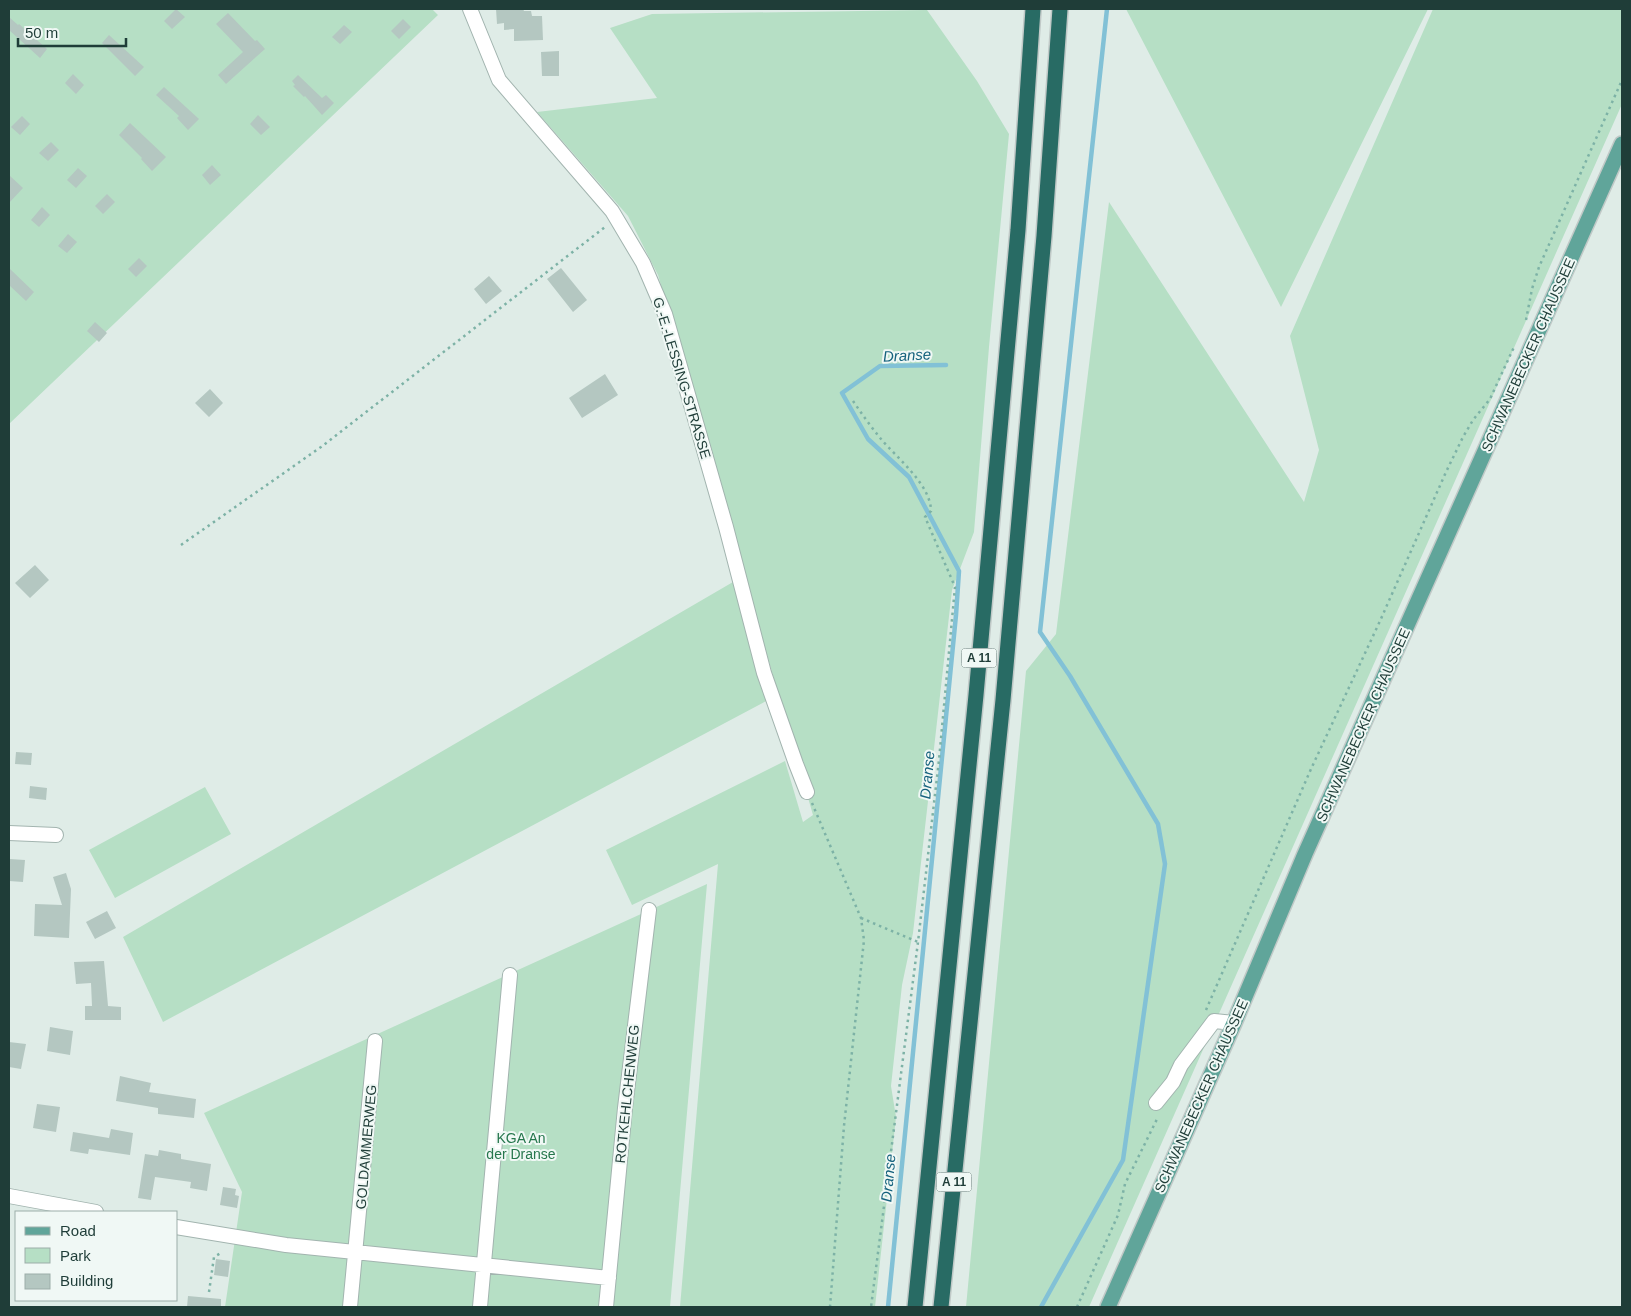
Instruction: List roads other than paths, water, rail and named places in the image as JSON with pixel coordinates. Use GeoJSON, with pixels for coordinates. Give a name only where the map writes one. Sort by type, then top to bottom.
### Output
{"type":"FeatureCollection","features":[{"type":"Feature","properties":{"kind":"highway","name":"A 11"},"geometry":{"type":"LineString","coordinates":[[915,1307],[978,676],[1018,230],[1033,9]]}},
{"type":"Feature","properties":{"kind":"highway","name":"A 11"},"geometry":{"type":"LineString","coordinates":[[941,1307],[1003,700],[1044,236],[1060,9]]}},
{"type":"Feature","properties":{"kind":"main road","name":"SCHWANEBECKER CHAUSSEE"},"geometry":{"type":"LineString","coordinates":[[1108,1307],[1234,1023],[1309,845],[1622,144]]}},
{"type":"Feature","properties":{"kind":"street","name":"G.-E.-LESSING-STRASSE"},"geometry":{"type":"LineString","coordinates":[[470,9],[499,80],[612,211],[644,263],[665,314],[724,520],[764,673],[807,792]]}},
{"type":"Feature","properties":{"kind":"street"},"geometry":{"type":"LineString","coordinates":[[9,833],[56,835]]}},
{"type":"Feature","properties":{"kind":"street","name":"ROTKEHLCHENWEG"},"geometry":{"type":"LineString","coordinates":[[606,1307],[624,1108],[648,910]]}},
{"type":"Feature","properties":{"kind":"street"},"geometry":{"type":"LineString","coordinates":[[480,1307],[510,975]]}},
{"type":"Feature","properties":{"kind":"street"},"geometry":{"type":"LineString","coordinates":[[1158,1108],[1181,1065],[1214,1021],[1234,1023]]}},
{"type":"Feature","properties":{"kind":"street","name":"GOLDAMMERWEG"},"geometry":{"type":"LineString","coordinates":[[350,1307],[376,1041]]}},
{"type":"Feature","properties":{"kind":"street"},"geometry":{"type":"LineString","coordinates":[[9,1196],[91,1211]]}},
{"type":"Feature","properties":{"kind":"street"},"geometry":{"type":"LineString","coordinates":[[178,1227],[286,1245],[609,1278]]}},
{"type":"Feature","properties":{"kind":"waterway"},"geometry":{"type":"LineString","coordinates":[[1041,1307],[1123,1160],[1165,864],[1158,824],[1070,676],[1040,632],[1107,9]]}},
{"type":"Feature","properties":{"kind":"waterway","name":"Dranse"},"geometry":{"type":"LineString","coordinates":[[888,1307],[959,571],[909,477],[868,439],[842,393],[880,366],[946,365]]}},
{"type":"Feature","properties":{"kind":"park label","name":"KGA An der Dranse"},"geometry":{"type":"Point","coordinates":[521,1146]}}]}
